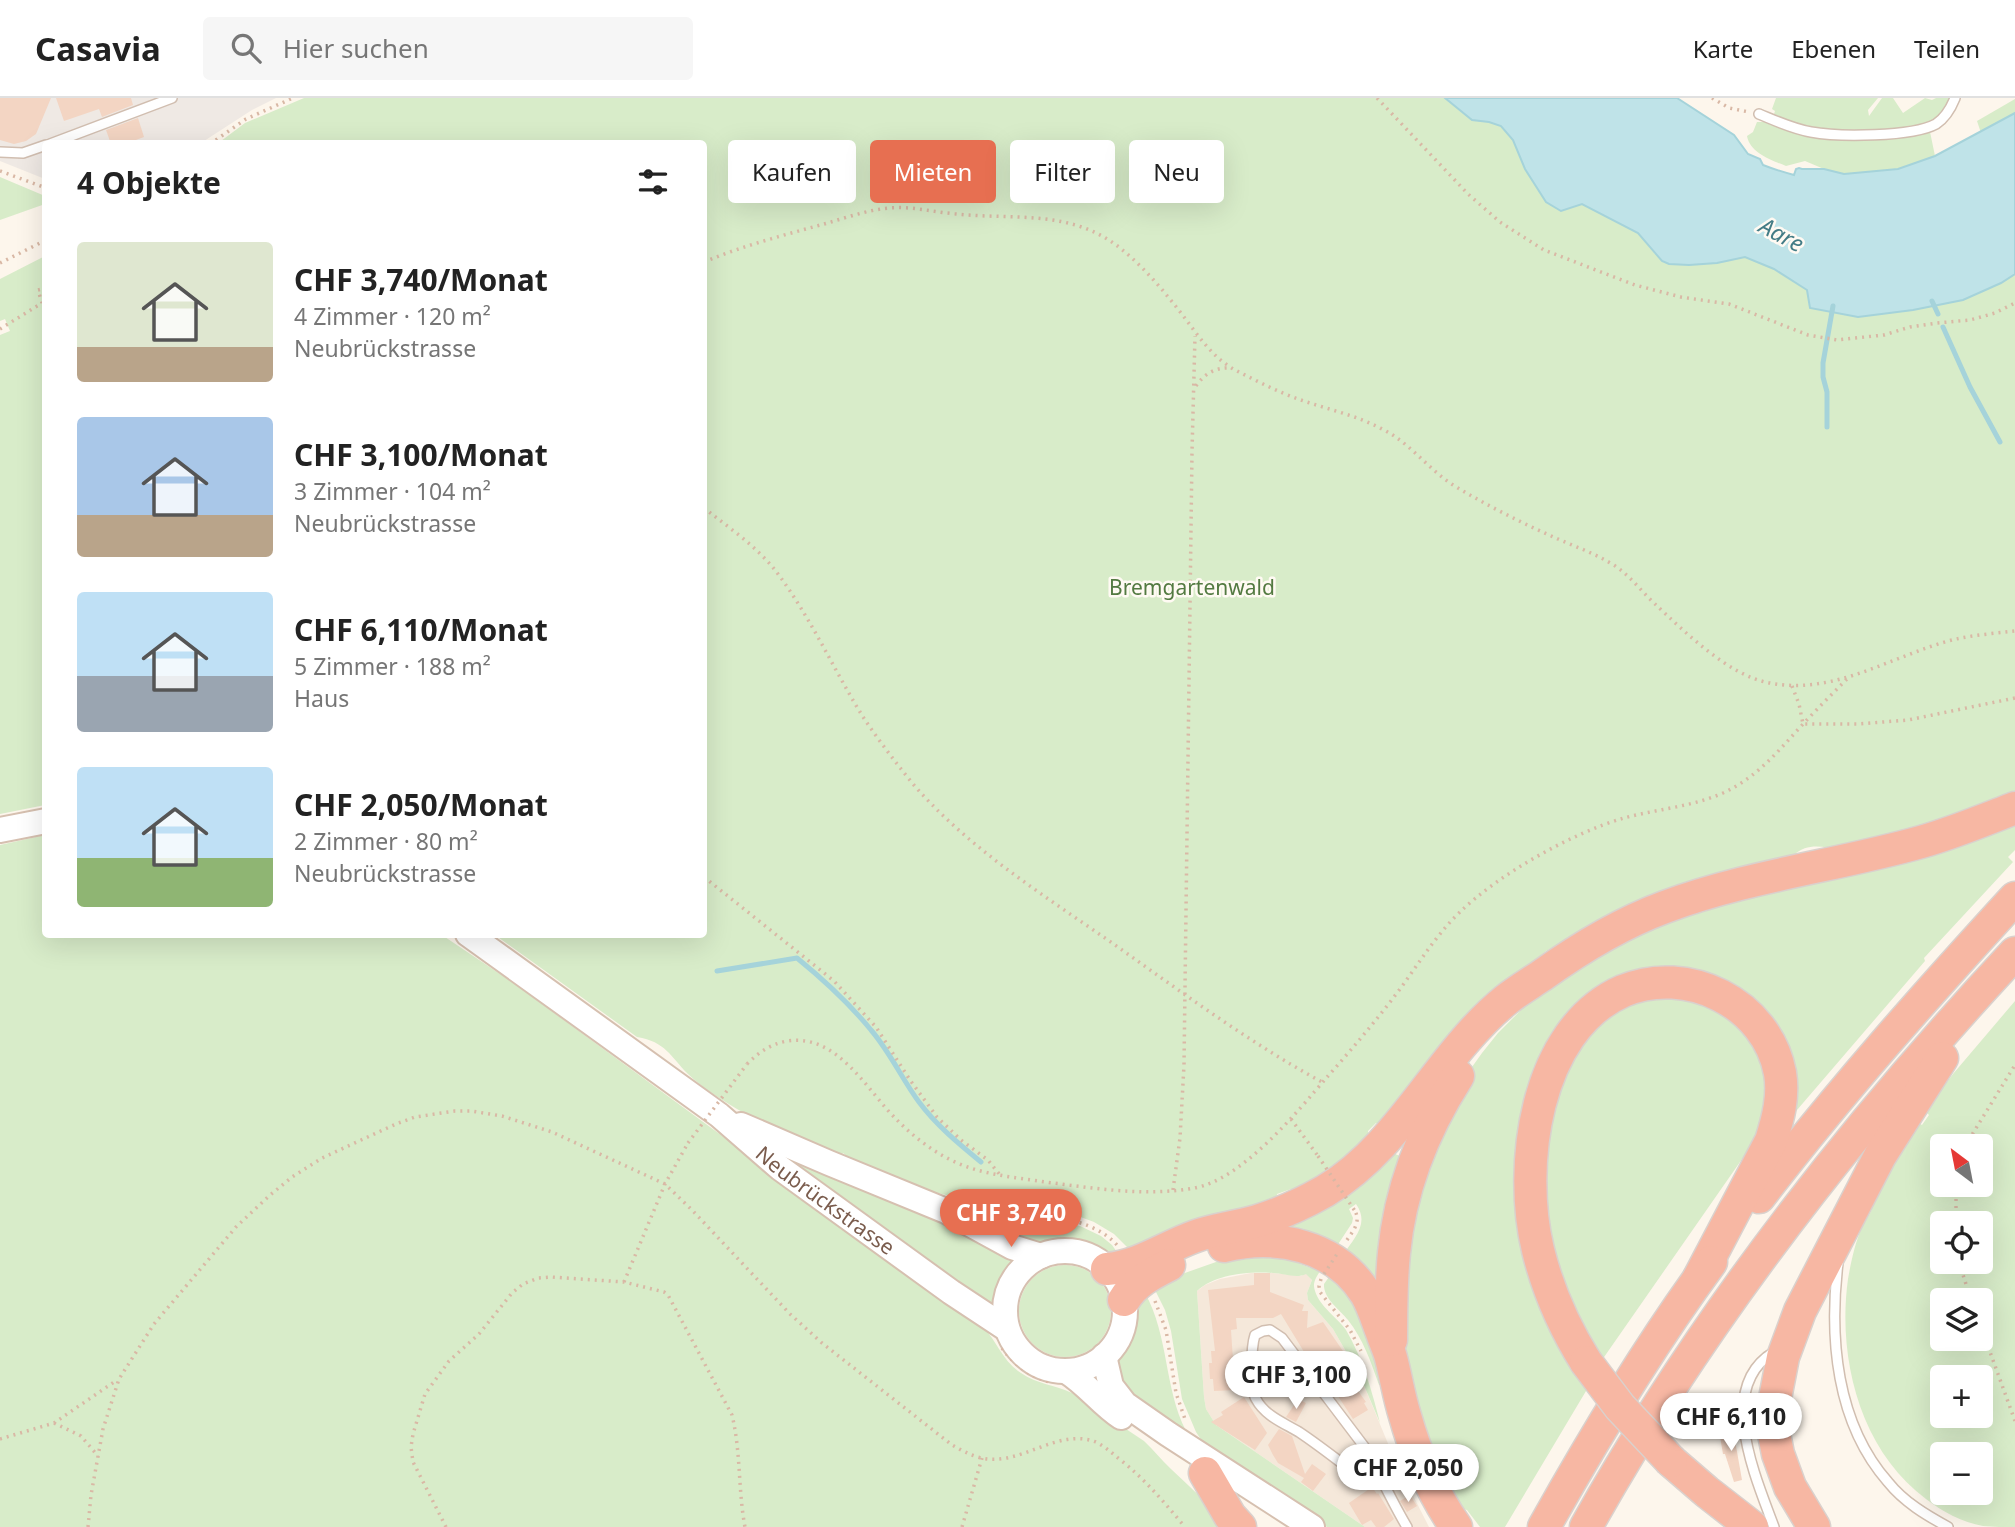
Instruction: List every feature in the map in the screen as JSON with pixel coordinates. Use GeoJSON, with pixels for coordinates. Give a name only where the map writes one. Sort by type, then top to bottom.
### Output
{"type":"FeatureCollection","features":[{"type":"Feature","properties":{"kind":"highway"},"geometry":{"type":"LineString","coordinates":[[1113,1257],[1132,1265],[1196,1236],[1280,1213],[1326,1190],[1368,1158],[1486,1019],[1506,1000],[1594,940],[1622,925],[1666,906],[1754,881],[1923,842],[2015,808]]}},
{"type":"Feature","properties":{"kind":"highway"},"geometry":{"type":"LineString","coordinates":[[1544,1527],[1648,1353],[1699,1278],[1784,1164],[1914,1009],[2015,898]]}},
{"type":"Feature","properties":{"kind":"highway"},"geometry":{"type":"LineString","coordinates":[[1814,1527],[1790,1487],[1778,1454],[1772,1414],[1786,1346],[1800,1311],[1894,1132],[2009,959]]}},
{"type":"Feature","properties":{"kind":"highway"},"geometry":{"type":"LineString","coordinates":[[1587,1527],[1680,1372],[1773,1241],[1872,1114],[2009,959]]}},
{"type":"Feature","properties":{"kind":"highway"},"geometry":{"type":"LineString","coordinates":[[1391,1356],[1392,1283],[1397,1227],[1422,1143],[1444,1098],[1476,1050],[1542,975]]}},
{"type":"Feature","properties":{"kind":"highway"},"geometry":{"type":"LineString","coordinates":[[1699,1278],[1771,1141],[1780,1107],[1780,1074],[1768,1040],[1739,1006],[1706,989],[1671,982],[1655,983],[1622,992],[1591,1012],[1566,1042],[1555,1062],[1538,1112],[1531,1167],[1533,1223],[1537,1248],[1554,1304],[1566,1329],[1619,1407],[1671,1461],[1752,1527]]}},
{"type":"Feature","properties":{"kind":"highway"},"geometry":{"type":"LineString","coordinates":[[1137,1296],[1135,1286],[1151,1274],[1212,1248],[1254,1241],[1277,1241],[1299,1245],[1331,1258],[1356,1281],[1375,1314],[1391,1356],[1412,1437],[1427,1476],[1456,1527]]}},
{"type":"Feature","properties":{"kind":"highway"},"geometry":{"type":"LineString","coordinates":[[1777,1385],[1784,1432],[1795,1471],[1812,1504],[1830,1527]]}},
{"type":"Feature","properties":{"kind":"highway"},"geometry":{"type":"LineString","coordinates":[[1205,1473],[1230,1516],[1240,1527]]}},
{"type":"Feature","properties":{"kind":"main road"},"geometry":{"type":"LineString","coordinates":[[0,830],[42,822]]}},
{"type":"Feature","properties":{"kind":"main road","name":"Neubrückstrasse"},"geometry":{"type":"LineString","coordinates":[[474,938],[719,1115],[780,1168],[951,1292],[1003,1335]]}},
{"type":"Feature","properties":{"kind":"main road","name":"Neubrückstrasse"},"geometry":{"type":"LineString","coordinates":[[719,1115],[946,1211],[1012,1247],[1041,1256]]}},
{"type":"Feature","properties":{"kind":"main road"},"geometry":{"type":"LineString","coordinates":[[1062,1378],[1104,1356],[1119,1337],[1137,1296],[1118,1283],[1113,1257],[1096,1260],[1069,1251],[1041,1256],[1028,1263],[1010,1286],[1003,1335],[1029,1360],[1053,1370],[1062,1378],[1078,1378],[1112,1411],[1283,1527]]}},
{"type":"Feature","properties":{"kind":"main road"},"geometry":{"type":"LineString","coordinates":[[1104,1356],[1111,1386],[1125,1404],[1312,1527]]}},
{"type":"Feature","properties":{"kind":"lane"},"geometry":{"type":"LineString","coordinates":[[59,140],[172,98]]}},
{"type":"Feature","properties":{"kind":"lane"},"geometry":{"type":"LineString","coordinates":[[1759,114],[1820,134],[1891,134],[1936,123],[1949,110],[1955,98]]}},
{"type":"Feature","properties":{"kind":"lane"},"geometry":{"type":"LineString","coordinates":[[0,152],[23,153],[42,146]]}},
{"type":"Feature","properties":{"kind":"lane"},"geometry":{"type":"LineString","coordinates":[[1842,1230],[1835,1294],[1835,1332],[1838,1366],[1852,1419],[1872,1461],[1888,1482],[1907,1501],[1948,1527]]}},
{"type":"Feature","properties":{"kind":"lane"},"geometry":{"type":"LineString","coordinates":[[1380,1476],[1367,1479],[1360,1477],[1274,1418],[1260,1405],[1253,1391],[1255,1335],[1270,1330],[1282,1338],[1366,1449],[1407,1527]]}},
{"type":"Feature","properties":{"kind":"lane"},"geometry":{"type":"LineString","coordinates":[[1774,1527],[1753,1470],[1744,1433],[1743,1406],[1747,1386],[1758,1364],[1771,1353],[1786,1346]]}},
{"type":"Feature","properties":{"kind":"path"},"geometry":{"type":"LineString","coordinates":[[216,140],[246,119],[293,98]]}},
{"type":"Feature","properties":{"kind":"path"},"geometry":{"type":"LineString","coordinates":[[1377,98],[1468,194],[1500,222],[1544,250],[1635,285],[1681,297],[1729,304],[1808,335],[1837,340],[1884,335],[1909,327],[1970,320],[1995,313],[2015,303]]}},
{"type":"Feature","properties":{"kind":"path"},"geometry":{"type":"LineString","coordinates":[[1712,98],[1730,108],[1759,114]]}},
{"type":"Feature","properties":{"kind":"path"},"geometry":{"type":"LineString","coordinates":[[0,171],[42,187]]}},
{"type":"Feature","properties":{"kind":"path"},"geometry":{"type":"LineString","coordinates":[[707,261],[798,232],[888,208],[1065,221],[1090,230],[1138,262],[1195,334],[1215,355],[1234,369],[1297,399],[1380,427],[1399,438],[1454,486],[1616,566],[1689,635],[1731,666],[1756,680],[1793,686],[1821,683],[1849,677],[1956,639],[2015,631]]}},
{"type":"Feature","properties":{"kind":"path"},"geometry":{"type":"LineString","coordinates":[[0,263],[42,242]]}},
{"type":"Feature","properties":{"kind":"path"},"geometry":{"type":"LineString","coordinates":[[0,329],[42,303],[38,290],[42,289]]}},
{"type":"Feature","properties":{"kind":"path"},"geometry":{"type":"LineString","coordinates":[[1173,1190],[1180,1138],[1184,1065],[1195,334]]}},
{"type":"Feature","properties":{"kind":"path"},"geometry":{"type":"LineString","coordinates":[[1195,388],[1200,379],[1209,373],[1220,368],[1234,369]]}},
{"type":"Feature","properties":{"kind":"path"},"geometry":{"type":"LineString","coordinates":[[707,510],[773,568],[797,601],[865,719],[893,760],[940,812],[1021,880],[1183,994],[1297,1069],[1322,1082]]}},
{"type":"Feature","properties":{"kind":"path"},"geometry":{"type":"LineString","coordinates":[[624,1282],[665,1184],[688,1143],[747,1064],[767,1047],[775,1044],[795,1041],[816,1044],[835,1053],[898,1121],[935,1151],[976,1170],[1124,1191],[1196,1188],[1219,1179],[1257,1151],[1291,1119],[1389,1003],[1440,932],[1482,892],[1555,848],[1590,831],[1620,819],[1693,804],[1750,778],[1770,761],[1849,677]]}},
{"type":"Feature","properties":{"kind":"path"},"geometry":{"type":"LineString","coordinates":[[1793,686],[1803,724]]}},
{"type":"Feature","properties":{"kind":"path"},"geometry":{"type":"LineString","coordinates":[[1803,724],[1908,720],[2015,698]]}},
{"type":"Feature","properties":{"kind":"path"},"geometry":{"type":"LineString","coordinates":[[707,879],[834,981],[876,1027],[937,1117],[961,1140],[988,1160],[1000,1175]]}},
{"type":"Feature","properties":{"kind":"path"},"geometry":{"type":"LineString","coordinates":[[1972,1134],[2015,1065]]}},
{"type":"Feature","properties":{"kind":"path"},"geometry":{"type":"LineString","coordinates":[[88,1527],[103,1429],[118,1379],[154,1324],[236,1227],[292,1177],[322,1158],[415,1117],[471,1111],[502,1116],[552,1132],[665,1184],[790,1314],[822,1343],[967,1453],[996,1459],[1066,1439],[1096,1442],[1142,1477],[1185,1527]]}},
{"type":"Feature","properties":{"kind":"path"},"geometry":{"type":"LineString","coordinates":[[1291,1119],[1357,1215],[1357,1225],[1324,1274]]}},
{"type":"Feature","properties":{"kind":"path"},"geometry":{"type":"LineString","coordinates":[[975,1204],[1074,1220],[1102,1231],[1113,1257]]}},
{"type":"Feature","properties":{"kind":"path"},"geometry":{"type":"LineString","coordinates":[[446,1527],[413,1462],[413,1434],[425,1394],[449,1361],[479,1334],[512,1293],[523,1284],[538,1278],[551,1277],[624,1282],[668,1295],[732,1415],[745,1527]]}},
{"type":"Feature","properties":{"kind":"path"},"geometry":{"type":"LineString","coordinates":[[1137,1296],[1159,1308],[1166,1330],[1176,1392],[1187,1425]]}},
{"type":"Feature","properties":{"kind":"path"},"geometry":{"type":"LineString","coordinates":[[1003,1335],[1008,1357],[1031,1375],[1062,1378]]}},
{"type":"Feature","properties":{"kind":"path"},"geometry":{"type":"LineString","coordinates":[[1990,1351],[2015,1421]]}},
{"type":"Feature","properties":{"kind":"path"},"geometry":{"type":"LineString","coordinates":[[0,1439],[54,1423],[118,1379]]}},
{"type":"Feature","properties":{"kind":"path"},"geometry":{"type":"LineString","coordinates":[[54,1423],[80,1436],[98,1456]]}},
{"type":"Feature","properties":{"kind":"path"},"geometry":{"type":"LineString","coordinates":[[962,1527],[982,1458]]}},
{"type":"Feature","properties":{"kind":"shaded area"},"geometry":{"type":"Polygon","coordinates":[[[0,98],[276,98],[206,140],[42,140],[42,178],[0,161],[0,98]]]}},
{"type":"Feature","properties":{"kind":"shaded area"},"geometry":{"type":"Polygon","coordinates":[[[1251,1273],[1301,1276],[1306,1273],[1312,1280],[1307,1293],[1308,1300],[1333,1329],[1360,1376],[1394,1458],[1429,1527],[1365,1527],[1216,1425],[1206,1409],[1204,1397],[1197,1291],[1220,1279],[1251,1273]]]}},
{"type":"Feature","properties":{"kind":"green space","name":"Bremgartenwald"},"geometry":{"type":"Polygon","coordinates":[[[304,98],[1445,98],[1472,120],[1501,126],[1513,140],[1525,169],[1582,204],[1638,233],[1655,254],[1717,263],[1745,257],[1774,269],[1858,317],[1963,300],[2015,274],[2015,795],[1992,806],[1839,851],[1810,847],[1794,855],[1622,908],[1546,951],[1514,977],[1387,1124],[1376,1123],[1368,1131],[1369,1137],[1354,1151],[1298,1193],[1291,1189],[1277,1194],[1276,1201],[1131,1251],[1114,1234],[1075,1215],[974,1202],[926,1190],[858,1166],[843,1153],[839,1159],[800,1142],[718,1097],[693,1079],[661,1046],[637,1037],[499,938],[707,938],[707,140],[222,140],[245,123],[304,98]]]}},
{"type":"Feature","properties":{"kind":"green space"},"geometry":{"type":"Polygon","coordinates":[[[1776,98],[1878,98],[1868,110],[1869,116],[1882,98],[1893,98],[1903,113],[1925,98],[1951,98],[1940,116],[1928,122],[1935,156],[1898,169],[1844,174],[1805,161],[1786,166],[1762,155],[1752,147],[1747,136],[1753,132],[1757,122],[1812,136],[1862,139],[1861,130],[1828,129],[1784,119],[1774,114],[1772,109],[1776,98]]]}},
{"type":"Feature","properties":{"kind":"green space"},"geometry":{"type":"Polygon","coordinates":[[[2015,99],[2015,113],[1981,133],[1977,121],[2015,99]]]}},
{"type":"Feature","properties":{"kind":"green space"},"geometry":{"type":"Polygon","coordinates":[[[0,177],[42,195],[42,205],[0,220],[0,177]]]}},
{"type":"Feature","properties":{"kind":"green space"},"geometry":{"type":"Polygon","coordinates":[[[42,258],[42,806],[0,814],[0,335],[10,331],[5,319],[0,321],[0,279],[42,258]]]}},
{"type":"Feature","properties":{"kind":"green space"},"geometry":{"type":"Polygon","coordinates":[[[2015,820],[2015,850],[2008,857],[2013,862],[1924,958],[1925,961],[1791,1117],[1747,1004],[1614,987],[1525,1149],[1589,1386],[1505,1527],[1480,1527],[1467,1510],[1460,1508],[1436,1465],[1403,1363],[1404,1232],[1462,1081],[1482,1053],[1533,998],[1647,926],[2015,820]]]}},
{"type":"Feature","properties":{"kind":"green space"},"geometry":{"type":"Polygon","coordinates":[[[42,836],[42,938],[446,938],[512,982],[983,1327],[1009,1363],[1021,1373],[1033,1380],[1072,1393],[1144,1441],[1231,1527],[0,1527],[0,845],[42,836]]]}},
{"type":"Feature","properties":{"kind":"green space"},"geometry":{"type":"Polygon","coordinates":[[[1685,998],[1731,1018],[1748,1037],[1764,1072],[1766,1107],[1756,1139],[1602,1360],[1590,1342],[1556,1266],[1544,1196],[1550,1118],[1564,1075],[1588,1035],[1618,1010],[1644,999],[1685,998]]]}},
{"type":"Feature","properties":{"kind":"green space"},"geometry":{"type":"Polygon","coordinates":[[[2015,1001],[2015,1527],[1975,1524],[1934,1505],[1993,1505],[1993,1442],[1930,1442],[1930,1502],[1903,1479],[1884,1455],[1869,1429],[1850,1370],[1845,1309],[1848,1279],[1857,1239],[1882,1181],[1917,1122],[1922,1125],[1929,1115],[1925,1111],[2015,1001]]]}},
{"type":"Feature","properties":{"kind":"green space"},"geometry":{"type":"Polygon","coordinates":[[[1390,1152],[1400,1156],[1386,1215],[1383,1287],[1343,1255],[1356,1237],[1361,1224],[1360,1211],[1356,1204],[1349,1209],[1352,1223],[1335,1249],[1291,1236],[1283,1223],[1390,1152]]]}},
{"type":"Feature","properties":{"kind":"green space"},"geometry":{"type":"Polygon","coordinates":[[[786,1156],[843,1178],[1015,1255],[1016,1264],[1004,1282],[998,1304],[989,1309],[796,1170],[786,1156]]]}},
{"type":"Feature","properties":{"kind":"green space"},"geometry":{"type":"Polygon","coordinates":[[[972,1211],[1080,1226],[1101,1236],[1119,1255],[1109,1255],[1072,1242],[1037,1245],[970,1216],[972,1211]]]}},
{"type":"Feature","properties":{"kind":"green space"},"geometry":{"type":"Polygon","coordinates":[[[1233,1256],[1294,1257],[1300,1264],[1320,1271],[1314,1283],[1315,1291],[1352,1341],[1366,1375],[1380,1423],[1360,1376],[1333,1329],[1308,1300],[1307,1293],[1312,1280],[1306,1274],[1233,1275],[1204,1285],[1197,1291],[1206,1409],[1216,1425],[1365,1527],[1327,1527],[1227,1461],[1202,1441],[1196,1432],[1182,1399],[1165,1310],[1154,1288],[1182,1274],[1233,1256]]]}},
{"type":"Feature","properties":{"kind":"green space"},"geometry":{"type":"Polygon","coordinates":[[[1065,1265],[1083,1268],[1098,1278],[1108,1293],[1111,1311],[1108,1329],[1098,1344],[1083,1354],[1065,1357],[1047,1354],[1032,1344],[1022,1329],[1019,1311],[1022,1293],[1032,1278],[1047,1268],[1065,1265]]]}},
{"type":"Feature","properties":{"kind":"green space"},"geometry":{"type":"Polygon","coordinates":[[[1329,1277],[1341,1288],[1358,1313],[1382,1385],[1379,1385],[1358,1335],[1326,1294],[1324,1284],[1329,1277]]]}},
{"type":"Feature","properties":{"kind":"green space"},"geometry":{"type":"Polygon","coordinates":[[[1145,1293],[1153,1310],[1174,1397],[1186,1431],[1126,1398],[1115,1361],[1129,1330],[1132,1309],[1145,1293]]]}},
{"type":"Feature","properties":{"kind":"water","name":"Aare"},"geometry":{"type":"Polygon","coordinates":[[[1445,98],[1677,98],[1734,135],[1748,154],[1760,159],[1763,165],[1794,175],[1799,168],[1824,169],[1844,174],[1898,169],[1935,156],[2015,113],[2015,274],[1963,300],[1913,310],[1858,317],[1810,308],[1807,290],[1774,269],[1745,257],[1717,263],[1669,264],[1662,261],[1638,233],[1582,204],[1561,211],[1546,202],[1525,169],[1513,140],[1501,126],[1472,120],[1445,98]]]}},
{"type":"Feature","properties":{"kind":"building"},"geometry":{"type":"Polygon","coordinates":[[[0,98],[51,98],[36,134],[26,141],[14,144],[0,140],[0,98]]]}},
{"type":"Feature","properties":{"kind":"building"},"geometry":{"type":"Polygon","coordinates":[[[56,98],[131,98],[133,105],[102,117],[99,109],[64,121],[56,98]]]}},
{"type":"Feature","properties":{"kind":"building"},"geometry":{"type":"Polygon","coordinates":[[[138,118],[144,137],[136,140],[110,140],[106,130],[138,118]]]}},
{"type":"Feature","properties":{"kind":"building"},"geometry":{"type":"Polygon","coordinates":[[[1254,1273],[1270,1273],[1270,1292],[1304,1305],[1302,1311],[1308,1311],[1307,1328],[1323,1322],[1356,1370],[1350,1374],[1354,1380],[1351,1381],[1366,1402],[1364,1403],[1368,1410],[1353,1419],[1330,1384],[1327,1386],[1315,1370],[1281,1314],[1273,1318],[1236,1318],[1237,1329],[1231,1330],[1235,1390],[1214,1391],[1209,1363],[1212,1363],[1211,1351],[1215,1351],[1208,1290],[1254,1285],[1254,1273]]]}},
{"type":"Feature","properties":{"kind":"building"},"geometry":{"type":"Polygon","coordinates":[[[1244,1397],[1267,1433],[1255,1450],[1211,1422],[1244,1397]]]}},
{"type":"Feature","properties":{"kind":"building"},"geometry":{"type":"Polygon","coordinates":[[[1298,1399],[1306,1403],[1296,1422],[1286,1417],[1298,1399]]]}},
{"type":"Feature","properties":{"kind":"building"},"geometry":{"type":"Polygon","coordinates":[[[1279,1429],[1292,1436],[1305,1474],[1312,1464],[1326,1474],[1313,1491],[1301,1482],[1304,1478],[1278,1463],[1273,1455],[1268,1445],[1279,1429]]]}},
{"type":"Feature","properties":{"kind":"building"},"geometry":{"type":"Polygon","coordinates":[[[1733,1429],[1742,1480],[1734,1482],[1723,1454],[1719,1431],[1733,1429]]]}},
{"type":"Feature","properties":{"kind":"building"},"geometry":{"type":"Polygon","coordinates":[[[1372,1487],[1394,1519],[1384,1527],[1376,1527],[1371,1520],[1362,1525],[1349,1503],[1372,1487]]]}},
{"type":"Feature","properties":{"kind":"building"},"geometry":{"type":"Polygon","coordinates":[[[1410,1495],[1417,1506],[1407,1512],[1400,1501],[1410,1495]]]}},
{"type":"Feature","properties":{"kind":"waterway"},"geometry":{"type":"LineString","coordinates":[[1932,301],[1938,314]]}},
{"type":"Feature","properties":{"kind":"waterway"},"geometry":{"type":"LineString","coordinates":[[1827,427],[1827,392],[1823,363],[1833,306]]}},
{"type":"Feature","properties":{"kind":"waterway"},"geometry":{"type":"LineString","coordinates":[[1943,327],[1970,387],[2000,442]]}},
{"type":"Feature","properties":{"kind":"waterway"},"geometry":{"type":"LineString","coordinates":[[717,971],[797,958],[854,1010],[878,1038],[926,1110],[948,1134],[981,1162]]}}]}
